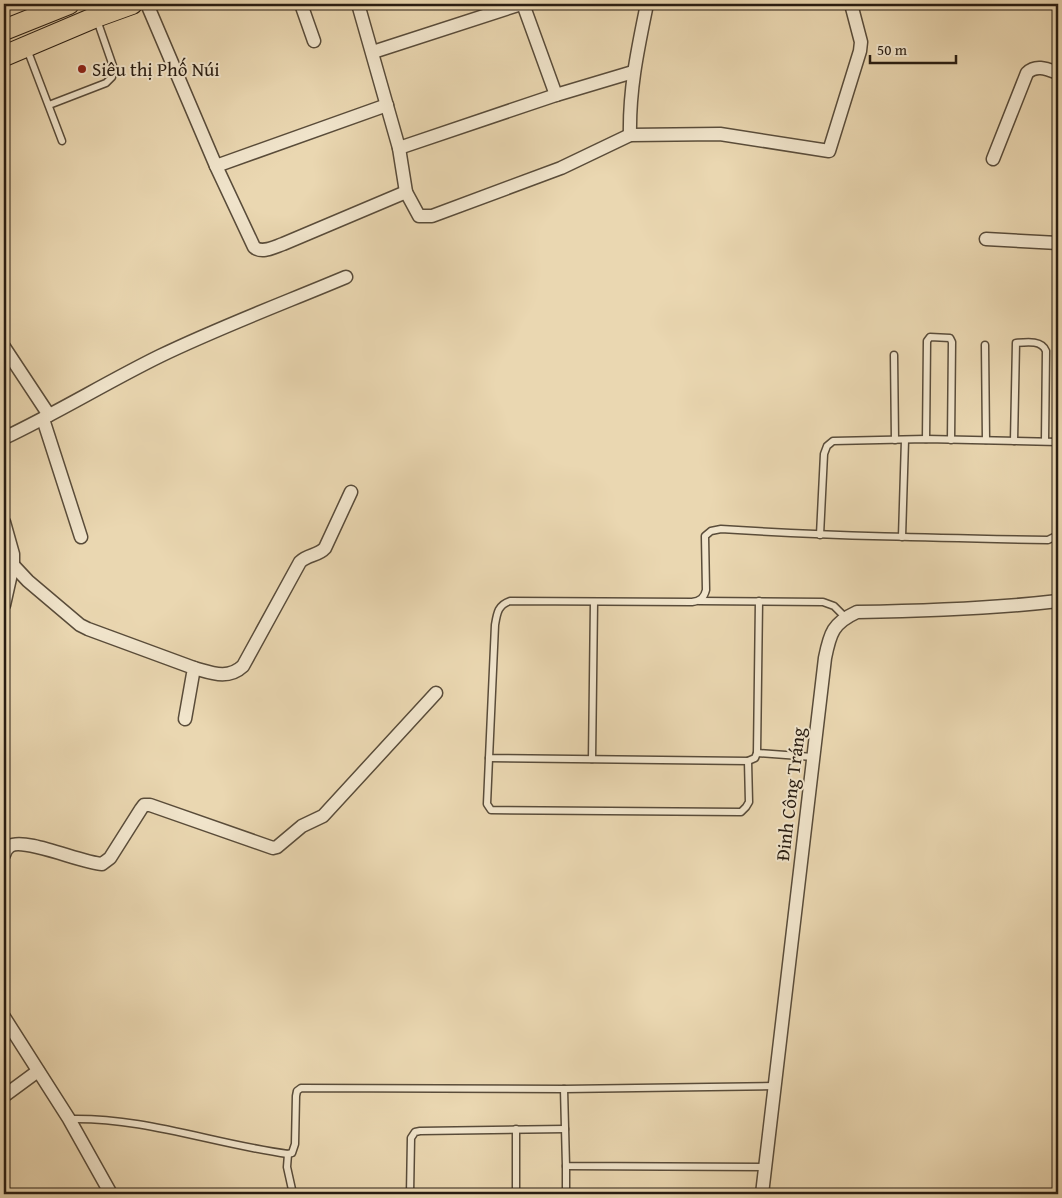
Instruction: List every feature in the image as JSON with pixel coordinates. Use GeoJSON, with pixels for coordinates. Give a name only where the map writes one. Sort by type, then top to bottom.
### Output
{"type":"FeatureCollection","features":[{"type":"Feature","properties":{"kind":"main road"},"geometry":{"type":"LineString","coordinates":[[4,30],[69,4]]}},
{"type":"Feature","properties":{"kind":"main road"},"geometry":{"type":"LineString","coordinates":[[4,56],[96,16],[132,4]]}},
{"type":"Feature","properties":{"kind":"street"},"geometry":{"type":"LineString","coordinates":[[147,4],[216,166],[254,247],[258,250],[263,251],[283,244],[406,192]]}},
{"type":"Feature","properties":{"kind":"street"},"geometry":{"type":"LineString","coordinates":[[301,4],[314,41]]}},
{"type":"Feature","properties":{"kind":"street"},"geometry":{"type":"LineString","coordinates":[[358,4],[399,148],[406,192],[419,216],[432,216],[561,168],[630,134],[720,134],[829,151],[860,52],[861,42],[851,4]]}},
{"type":"Feature","properties":{"kind":"street"},"geometry":{"type":"LineString","coordinates":[[372,52],[522,4],[538,40],[556,95]]}},
{"type":"Feature","properties":{"kind":"street"},"geometry":{"type":"LineString","coordinates":[[630,134],[633,72],[647,4]]}},
{"type":"Feature","properties":{"kind":"street"},"geometry":{"type":"LineString","coordinates":[[993,159],[1027,73],[1037,67],[1058,73]]}},
{"type":"Feature","properties":{"kind":"street"},"geometry":{"type":"LineString","coordinates":[[399,148],[556,95],[633,72]]}},
{"type":"Feature","properties":{"kind":"street"},"geometry":{"type":"LineString","coordinates":[[216,166],[388,105]]}},
{"type":"Feature","properties":{"kind":"street"},"geometry":{"type":"LineString","coordinates":[[986,239],[1058,243]]}},
{"type":"Feature","properties":{"kind":"street"},"geometry":{"type":"LineString","coordinates":[[4,438],[161,356],[346,277]]}},
{"type":"Feature","properties":{"kind":"street"},"geometry":{"type":"LineString","coordinates":[[4,347],[46,417],[81,537]]}},
{"type":"Feature","properties":{"kind":"street"},"geometry":{"type":"LineString","coordinates":[[13,565],[28,581],[88,630],[194,668],[225,675],[237,672],[243,666],[300,562],[304,558],[318,554],[325,548],[352,492]]}},
{"type":"Feature","properties":{"kind":"street"},"geometry":{"type":"LineString","coordinates":[[4,522],[13,554],[13,565],[4,605]]}},
{"type":"Feature","properties":{"kind":"street"},"geometry":{"type":"LineString","coordinates":[[845,617],[857,612],[966,610],[1058,601]]}},
{"type":"Feature","properties":{"kind":"street","name":"Đinh Công Tráng"},"geometry":{"type":"LineString","coordinates":[[762,1194],[824,658],[829,638],[836,626],[845,617]]}},
{"type":"Feature","properties":{"kind":"street"},"geometry":{"type":"LineString","coordinates":[[185,719],[194,668]]}},
{"type":"Feature","properties":{"kind":"street"},"geometry":{"type":"LineString","coordinates":[[4,855],[11,845],[24,844],[102,864],[110,858],[144,805],[150,805],[273,848],[277,847],[302,826],[323,816],[436,693]]}},
{"type":"Feature","properties":{"kind":"street"},"geometry":{"type":"LineString","coordinates":[[4,1016],[68,1119],[111,1194]]}},
{"type":"Feature","properties":{"kind":"street"},"geometry":{"type":"LineString","coordinates":[[4,1096],[38,1072]]}},
{"type":"Feature","properties":{"kind":"lane"},"geometry":{"type":"LineString","coordinates":[[49,105],[106,83],[112,77],[114,66],[96,16]]}},
{"type":"Feature","properties":{"kind":"lane"},"geometry":{"type":"LineString","coordinates":[[26,47],[62,141]]}},
{"type":"Feature","properties":{"kind":"lane"},"geometry":{"type":"LineString","coordinates":[[926,440],[927,341],[930,338],[950,338],[952,342],[951,440]]}},
{"type":"Feature","properties":{"kind":"lane"},"geometry":{"type":"LineString","coordinates":[[1014,441],[1016,343],[1027,342],[1041,344],[1046,351],[1045,441]]}},
{"type":"Feature","properties":{"kind":"lane"},"geometry":{"type":"LineString","coordinates":[[986,344],[986,440]]}},
{"type":"Feature","properties":{"kind":"lane"},"geometry":{"type":"LineString","coordinates":[[894,355],[895,440]]}},
{"type":"Feature","properties":{"kind":"lane"},"geometry":{"type":"LineString","coordinates":[[902,537],[905,440]]}},
{"type":"Feature","properties":{"kind":"lane"},"geometry":{"type":"LineString","coordinates":[[820,535],[824,454],[827,446],[833,441],[986,440],[1058,442]]}},
{"type":"Feature","properties":{"kind":"lane"},"geometry":{"type":"LineString","coordinates":[[699,601],[704,596],[706,590],[705,536],[711,531],[721,529],[820,535],[1048,540],[1058,535]]}},
{"type":"Feature","properties":{"kind":"lane"},"geometry":{"type":"LineString","coordinates":[[748,761],[749,802],[741,812],[491,810],[487,804],[497,611],[501,606],[510,601],[822,602],[834,606],[845,617]]}},
{"type":"Feature","properties":{"kind":"lane"},"geometry":{"type":"LineString","coordinates":[[489,758],[748,761],[755,758],[757,753],[759,601]]}},
{"type":"Feature","properties":{"kind":"lane"},"geometry":{"type":"LineString","coordinates":[[592,759],[594,602]]}},
{"type":"Feature","properties":{"kind":"lane"},"geometry":{"type":"LineString","coordinates":[[757,753],[813,757]]}},
{"type":"Feature","properties":{"kind":"lane"},"geometry":{"type":"LineString","coordinates":[[68,1119],[97,1118],[149,1125],[288,1154],[292,1153],[295,1144],[296,1096],[297,1091],[301,1088],[564,1090],[775,1086]]}},
{"type":"Feature","properties":{"kind":"lane"},"geometry":{"type":"LineString","coordinates":[[564,1090],[566,1194]]}},
{"type":"Feature","properties":{"kind":"lane"},"geometry":{"type":"LineString","coordinates":[[516,1129],[516,1194]]}},
{"type":"Feature","properties":{"kind":"lane"},"geometry":{"type":"LineString","coordinates":[[410,1194],[411,1138],[415,1132],[565,1129]]}},
{"type":"Feature","properties":{"kind":"lane"},"geometry":{"type":"LineString","coordinates":[[288,1154],[287,1167],[292,1194]]}},
{"type":"Feature","properties":{"kind":"lane"},"geometry":{"type":"LineString","coordinates":[[566,1166],[765,1167]]}},
{"type":"Feature","properties":{"kind":"place","name":"Siêu thị Phố Núi"},"geometry":{"type":"Point","coordinates":[82,69]}}]}
